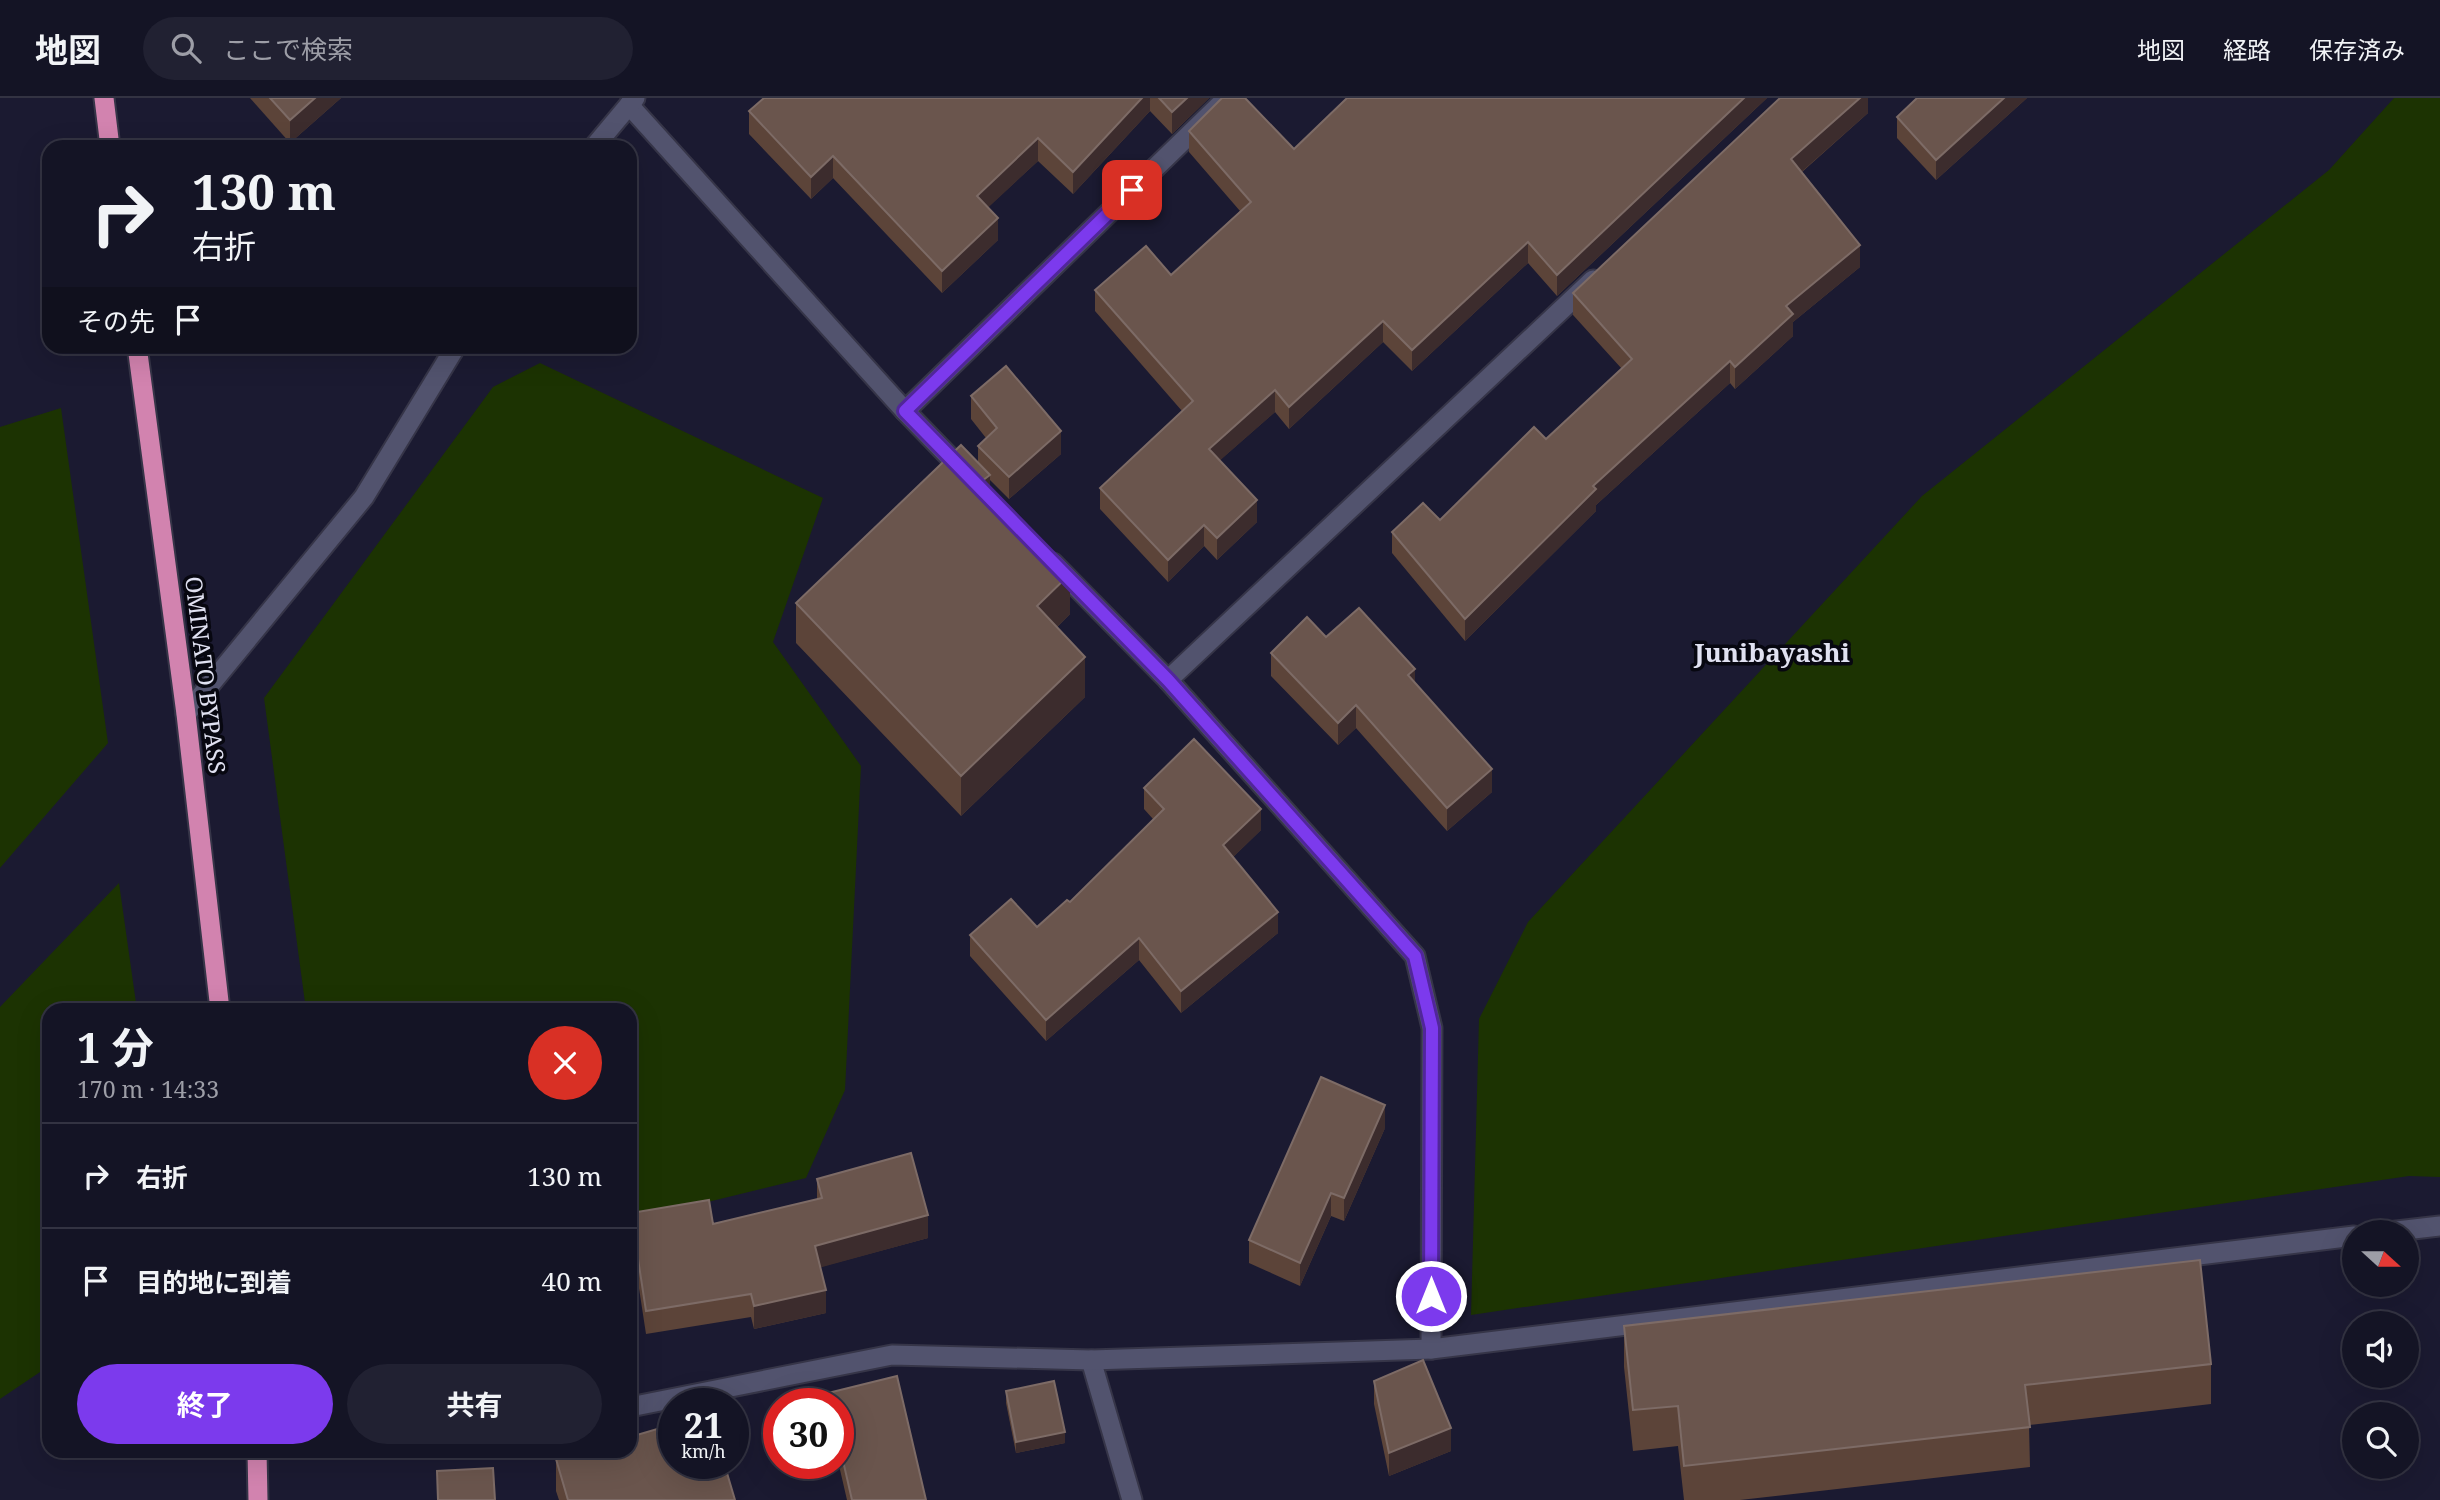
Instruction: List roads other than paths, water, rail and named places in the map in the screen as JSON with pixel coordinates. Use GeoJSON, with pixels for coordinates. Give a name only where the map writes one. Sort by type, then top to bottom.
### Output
{"type":"FeatureCollection","features":[{"type":"Feature","properties":{"kind":"highway"},"geometry":{"type":"LineString","coordinates":[[104,98],[109,140]]}},
{"type":"Feature","properties":{"kind":"highway","name":"OMINATO BYPASS"},"geometry":{"type":"LineString","coordinates":[[138,354],[186,714],[219,1003]]}},
{"type":"Feature","properties":{"kind":"highway"},"geometry":{"type":"LineString","coordinates":[[257,1458],[258,1500]]}},
{"type":"Feature","properties":{"kind":"street"},"geometry":{"type":"LineString","coordinates":[[905,411],[1227,98]]}},
{"type":"Feature","properties":{"kind":"street"},"geometry":{"type":"LineString","coordinates":[[600,140],[632,101],[905,411],[983,491]]}},
{"type":"Feature","properties":{"kind":"street"},"geometry":{"type":"LineString","coordinates":[[1168,680],[1603,270]]}},
{"type":"Feature","properties":{"kind":"street"},"geometry":{"type":"LineString","coordinates":[[186,714],[364,497],[451,354]]}},
{"type":"Feature","properties":{"kind":"street"},"geometry":{"type":"LineString","coordinates":[[1041,551],[1168,680],[1415,956],[1432,1028],[1431,1349]]}},
{"type":"Feature","properties":{"kind":"street"},"geometry":{"type":"LineString","coordinates":[[2419,1228],[2440,1226]]}},
{"type":"Feature","properties":{"kind":"street"},"geometry":{"type":"LineString","coordinates":[[637,1406],[892,1355],[1091,1360],[1431,1349],[2342,1237]]}},
{"type":"Feature","properties":{"kind":"street"},"geometry":{"type":"LineString","coordinates":[[1091,1360],[1132,1500]]}},
{"type":"Feature","properties":{"kind":"district","name":"Junibayashi"},"geometry":{"type":"Point","coordinates":[1772,653]}}]}
